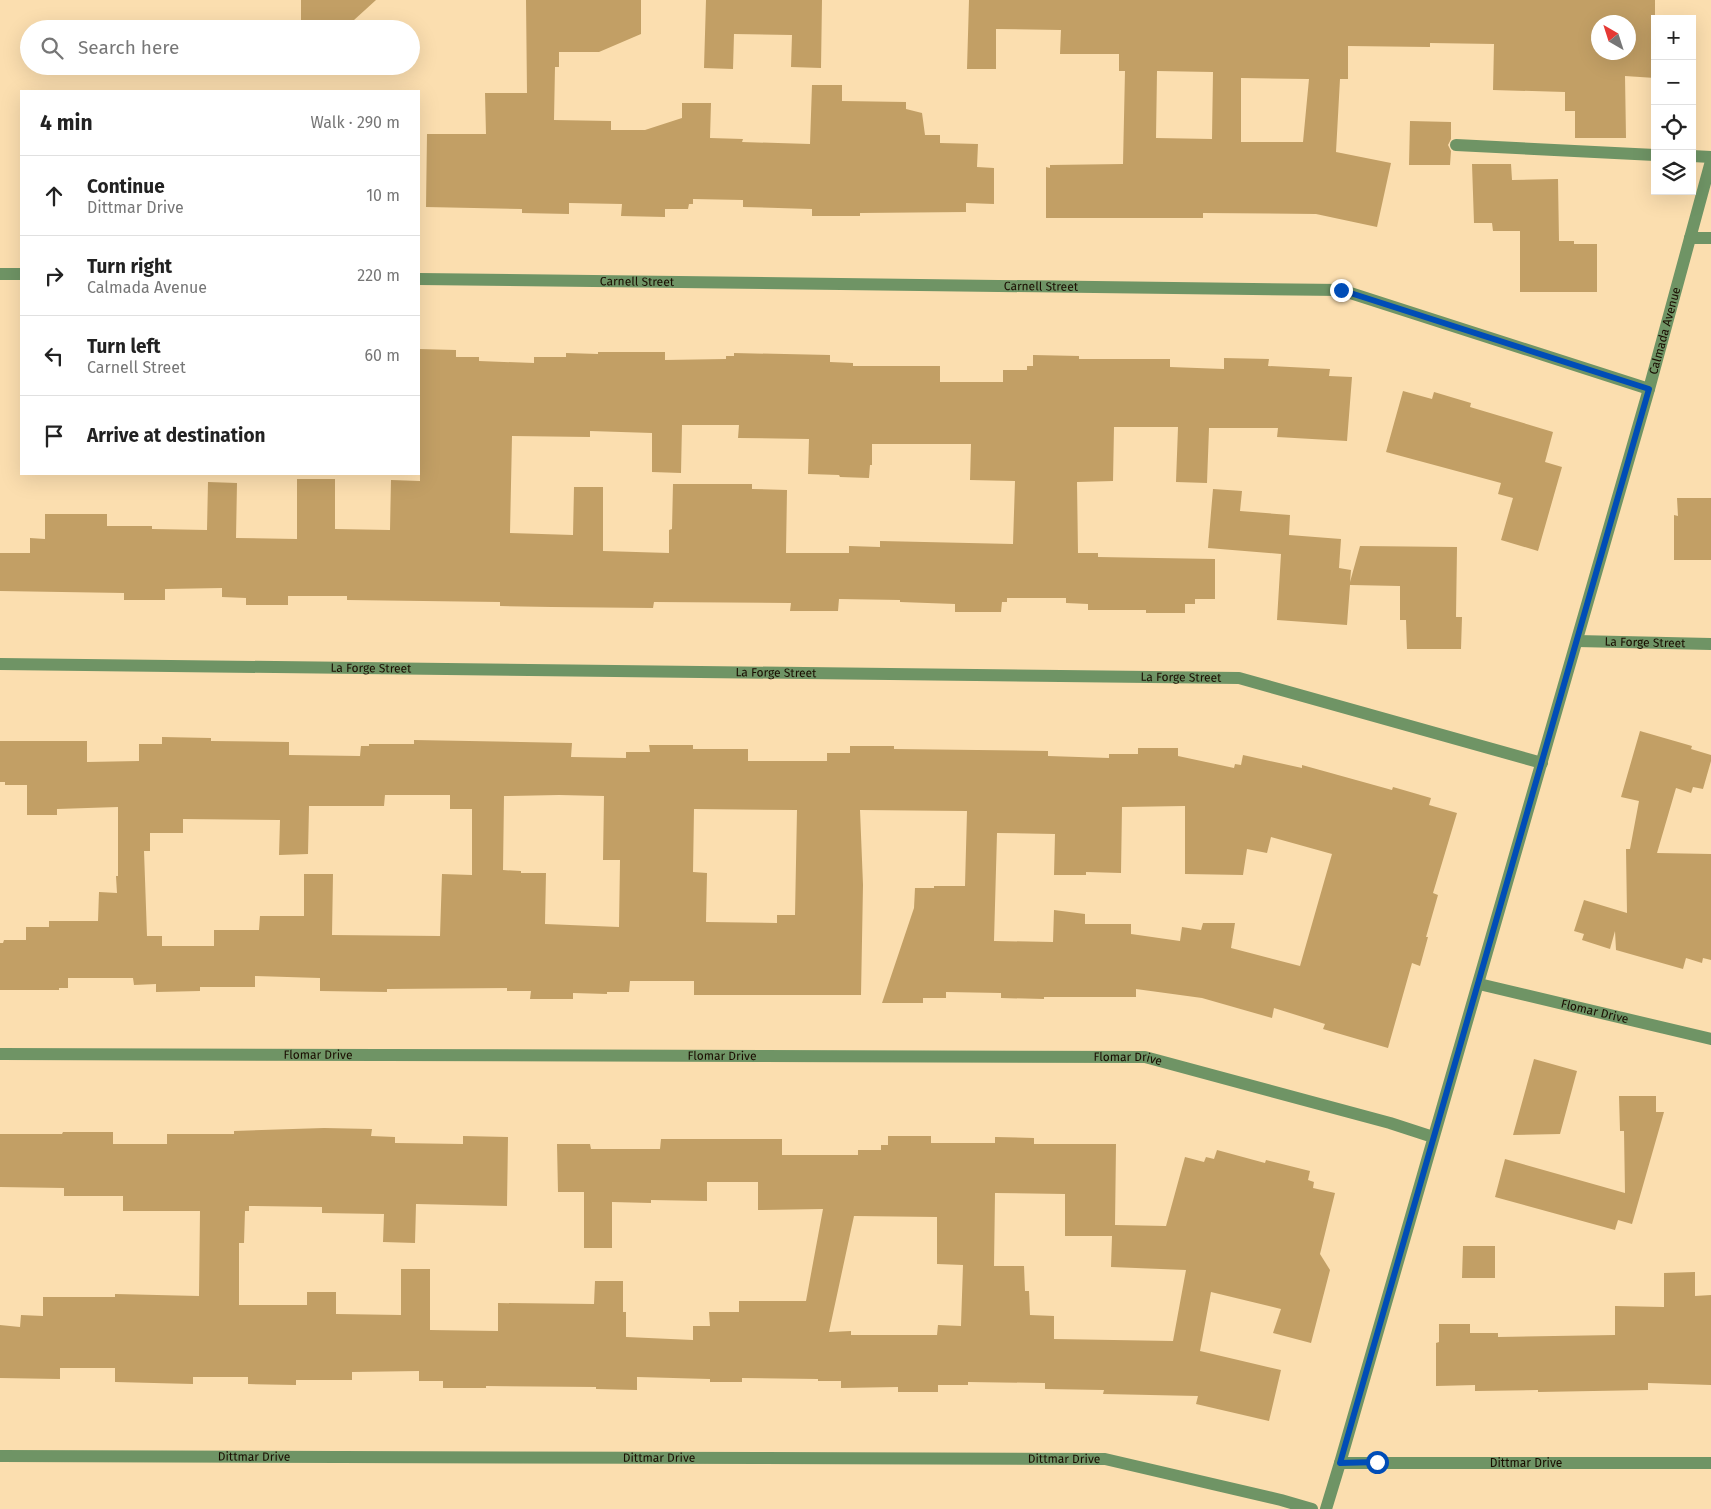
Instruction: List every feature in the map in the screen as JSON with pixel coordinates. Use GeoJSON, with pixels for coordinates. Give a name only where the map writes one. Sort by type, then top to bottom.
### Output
{"type":"FeatureCollection","features":[{"type":"Feature","properties":{"kind":"street"},"geometry":{"type":"LineString","coordinates":[[1456,145],[1651,155]]}},
{"type":"Feature","properties":{"kind":"street"},"geometry":{"type":"LineString","coordinates":[[1696,156],[1711,157]]}},
{"type":"Feature","properties":{"kind":"street","name":"Calmada Avenue"},"geometry":{"type":"LineString","coordinates":[[1326,1509],[1479,984],[1649,389],[1711,162]]}},
{"type":"Feature","properties":{"kind":"street"},"geometry":{"type":"LineString","coordinates":[[1690,238],[1711,238]]}},
{"type":"Feature","properties":{"kind":"street"},"geometry":{"type":"LineString","coordinates":[[0,274],[20,274]]}},
{"type":"Feature","properties":{"kind":"street","name":"Carnell Street"},"geometry":{"type":"LineString","coordinates":[[420,279],[1341,290],[1649,389]]}},
{"type":"Feature","properties":{"kind":"street","name":"La Forge Street"},"geometry":{"type":"LineString","coordinates":[[1577,641],[1711,644]]}},
{"type":"Feature","properties":{"kind":"street","name":"La Forge Street"},"geometry":{"type":"LineString","coordinates":[[0,664],[1239,678],[1542,763]]}},
{"type":"Feature","properties":{"kind":"street","name":"Flomar Drive"},"geometry":{"type":"LineString","coordinates":[[1479,984],[1711,1039]]}},
{"type":"Feature","properties":{"kind":"street","name":"Flomar Drive"},"geometry":{"type":"LineString","coordinates":[[0,1054],[1145,1057],[1390,1123],[1433,1137]]}},
{"type":"Feature","properties":{"kind":"street","name":"Dittmar Drive"},"geometry":{"type":"LineString","coordinates":[[0,1456],[1105,1459],[1312,1509]]}},
{"type":"Feature","properties":{"kind":"street","name":"Dittmar Drive"},"geometry":{"type":"LineString","coordinates":[[1340,1463],[1711,1463]]}},
{"type":"Feature","properties":{"kind":"building"},"geometry":{"type":"Polygon","coordinates":[[[301,0],[376,0],[354,20],[301,20],[301,0]]]}},
{"type":"Feature","properties":{"kind":"building"},"geometry":{"type":"Polygon","coordinates":[[[526,0],[641,0],[641,34],[599,52],[559,52],[559,67],[555,67],[554,120],[611,121],[611,130],[645,130],[682,118],[682,103],[711,103],[710,138],[743,139],[742,142],[810,144],[812,85],[842,85],[842,101],[906,102],[906,109],[922,113],[925,135],[940,135],[940,143],[978,144],[977,167],[994,168],[994,204],[966,203],[966,212],[860,213],[860,216],[812,216],[812,209],[743,207],[743,200],[693,199],[693,204],[689,204],[688,209],[665,209],[665,217],[621,216],[622,204],[569,203],[569,214],[522,213],[522,209],[426,207],[427,134],[486,134],[485,93],[527,93],[526,0]]]}},
{"type":"Feature","properties":{"kind":"building"},"geometry":{"type":"Polygon","coordinates":[[[706,0],[822,0],[821,68],[791,67],[792,35],[734,34],[733,69],[704,68],[706,0]]]}},
{"type":"Feature","properties":{"kind":"building"},"geometry":{"type":"Polygon","coordinates":[[[969,0],[1655,0],[1655,15],[1651,15],[1651,78],[1625,76],[1626,138],[1575,138],[1575,111],[1565,111],[1565,92],[1493,90],[1494,44],[1430,43],[1430,47],[1348,46],[1348,79],[1340,79],[1336,152],[1391,163],[1377,227],[1316,214],[1203,213],[1203,218],[1046,218],[1046,167],[1050,168],[1050,165],[1123,164],[1125,71],[1119,71],[1119,54],[1060,54],[1061,30],[996,29],[996,69],[967,69],[969,0]],[[1157,71],[1156,138],[1212,139],[1213,72],[1157,71]],[[1241,78],[1241,142],[1303,142],[1309,79],[1241,78]]]}},
{"type":"Feature","properties":{"kind":"building"},"geometry":{"type":"Polygon","coordinates":[[[1410,121],[1451,122],[1451,139],[1448,145],[1451,151],[1450,165],[1409,165],[1410,121]]]}},
{"type":"Feature","properties":{"kind":"building"},"geometry":{"type":"Polygon","coordinates":[[[1472,164],[1511,164],[1512,180],[1558,179],[1559,241],[1574,241],[1574,244],[1597,244],[1597,292],[1520,292],[1520,231],[1493,231],[1492,223],[1474,223],[1472,164]]]}},
{"type":"Feature","properties":{"kind":"building"},"geometry":{"type":"Polygon","coordinates":[[[420,349],[456,350],[456,357],[479,357],[479,361],[534,363],[534,357],[566,357],[566,353],[598,354],[598,352],[665,352],[665,360],[726,359],[726,356],[734,356],[734,353],[830,355],[830,362],[853,363],[853,366],[940,366],[940,382],[1003,382],[1003,370],[1027,370],[1027,366],[1033,366],[1033,355],[1079,356],[1079,359],[1170,359],[1170,367],[1224,369],[1224,358],[1269,359],[1268,366],[1330,369],[1329,376],[1352,377],[1347,441],[1277,437],[1278,428],[1209,428],[1207,483],[1176,482],[1178,427],[1114,427],[1113,481],[1077,482],[1078,553],[1098,553],[1098,557],[1215,559],[1215,599],[1195,599],[1195,604],[1185,604],[1185,613],[1146,613],[1146,610],[1088,610],[1088,604],[1066,603],[1066,598],[1007,598],[1007,602],[1002,602],[1001,612],[955,612],[955,604],[900,602],[900,600],[839,599],[838,611],[790,611],[791,603],[654,602],[653,608],[552,607],[500,606],[500,602],[347,600],[347,596],[288,596],[288,605],[246,605],[246,598],[222,597],[222,588],[165,589],[165,600],[124,600],[124,593],[0,591],[0,553],[30,553],[30,538],[45,539],[45,514],[107,514],[107,526],[152,526],[152,529],[207,530],[208,482],[237,483],[236,538],[297,539],[297,479],[335,479],[335,529],[390,530],[391,480],[420,481],[420,349]],[[682,425],[681,473],[652,472],[652,433],[590,431],[590,437],[512,436],[510,533],[573,535],[574,487],[603,487],[603,551],[669,553],[669,530],[672,529],[673,484],[752,484],[752,489],[787,490],[786,553],[849,553],[849,546],[880,547],[880,541],[1013,544],[1015,481],[970,480],[971,444],[872,444],[872,465],[870,465],[869,478],[808,474],[809,439],[738,438],[739,425],[682,425]]]}},
{"type":"Feature","properties":{"kind":"building"},"geometry":{"type":"Polygon","coordinates":[[[1403,391],[1432,399],[1434,392],[1471,403],[1470,407],[1553,432],[1545,462],[1562,467],[1538,551],[1501,540],[1513,498],[1498,494],[1501,483],[1386,452],[1403,391]]]}},
{"type":"Feature","properties":{"kind":"building"},"geometry":{"type":"Polygon","coordinates":[[[1213,489],[1242,491],[1240,511],[1290,515],[1289,535],[1341,539],[1339,568],[1351,570],[1350,582],[1360,546],[1457,547],[1456,617],[1462,617],[1461,649],[1407,649],[1406,620],[1400,620],[1400,586],[1350,585],[1347,625],[1277,620],[1281,554],[1208,548],[1213,489]]]}},
{"type":"Feature","properties":{"kind":"building"},"geometry":{"type":"Polygon","coordinates":[[[1677,498],[1711,498],[1711,560],[1674,560],[1674,515],[1678,516],[1677,498]]]}},
{"type":"Feature","properties":{"kind":"building"},"geometry":{"type":"Polygon","coordinates":[[[1640,731],[1692,746],[1691,749],[1711,755],[1703,789],[1693,787],[1691,793],[1676,788],[1657,853],[1711,854],[1711,960],[1703,958],[1702,963],[1686,958],[1683,969],[1616,950],[1615,931],[1610,949],[1582,940],[1584,934],[1574,931],[1584,900],[1627,913],[1626,849],[1630,849],[1639,801],[1621,797],[1640,731]]]}},
{"type":"Feature","properties":{"kind":"building"},"geometry":{"type":"Polygon","coordinates":[[[162,737],[211,738],[211,741],[289,742],[289,755],[360,756],[361,746],[369,746],[369,744],[414,744],[414,740],[572,743],[571,757],[626,758],[626,752],[650,752],[649,745],[693,745],[693,749],[748,749],[748,761],[827,761],[827,753],[850,753],[850,746],[894,746],[894,749],[1048,751],[1048,756],[1109,758],[1109,754],[1138,754],[1138,748],[1178,748],[1178,756],[1234,768],[1235,764],[1241,765],[1243,755],[1302,768],[1302,765],[1392,790],[1393,787],[1431,798],[1429,805],[1457,813],[1433,893],[1438,895],[1420,966],[1412,963],[1388,1048],[1323,1029],[1325,1024],[1274,1008],[1272,1018],[1202,998],[1136,989],[1136,997],[1001,998],[1001,993],[946,992],[946,998],[923,998],[923,1003],[882,1003],[914,908],[915,888],[965,886],[967,811],[860,810],[863,885],[861,995],[694,995],[694,981],[630,981],[629,992],[607,992],[607,994],[573,993],[573,999],[530,999],[531,991],[507,991],[507,988],[387,989],[387,992],[320,991],[320,978],[255,976],[255,987],[200,987],[200,991],[156,992],[156,984],[134,985],[133,978],[68,978],[68,988],[59,988],[59,990],[0,990],[0,943],[3,943],[4,940],[26,940],[26,927],[49,927],[49,921],[98,921],[99,892],[117,893],[118,807],[57,809],[57,815],[27,815],[27,785],[5,785],[5,782],[0,782],[0,741],[87,741],[87,762],[139,761],[139,744],[162,744],[162,737]],[[385,795],[384,806],[309,806],[308,854],[279,855],[280,820],[183,819],[183,833],[150,833],[150,851],[144,851],[147,936],[162,936],[162,946],[214,946],[214,930],[259,930],[260,916],[304,916],[304,874],[333,874],[332,935],[440,936],[442,874],[472,875],[472,809],[450,809],[450,795],[385,795]],[[504,796],[503,870],[521,871],[521,873],[546,873],[545,924],[619,927],[620,860],[603,860],[604,796],[504,796]],[[1185,806],[1122,807],[1121,873],[1086,872],[1086,875],[1054,875],[1055,834],[997,833],[994,941],[1053,942],[1054,910],[1085,914],[1085,924],[1131,924],[1131,934],[1180,941],[1182,927],[1201,930],[1203,923],[1235,923],[1231,948],[1300,966],[1332,854],[1271,837],[1267,853],[1247,849],[1243,875],[1185,874],[1185,806]],[[694,809],[693,872],[707,873],[706,922],[777,923],[777,915],[795,915],[797,810],[694,809]]]}},
{"type":"Feature","properties":{"kind":"building"},"geometry":{"type":"Polygon","coordinates":[[[1534,1059],[1577,1071],[1560,1134],[1513,1135],[1534,1059]]]}},
{"type":"Feature","properties":{"kind":"building"},"geometry":{"type":"Polygon","coordinates":[[[1619,1096],[1656,1096],[1656,1112],[1664,1112],[1632,1224],[1618,1220],[1615,1230],[1495,1197],[1505,1159],[1625,1193],[1624,1131],[1620,1131],[1619,1096]]]}},
{"type":"Feature","properties":{"kind":"building"},"geometry":{"type":"Polygon","coordinates":[[[324,1128],[372,1129],[371,1136],[395,1137],[395,1143],[463,1144],[463,1136],[508,1137],[507,1206],[416,1204],[415,1243],[383,1242],[384,1214],[322,1213],[322,1207],[249,1206],[249,1211],[245,1211],[244,1243],[239,1243],[239,1305],[307,1305],[307,1292],[336,1292],[336,1314],[401,1315],[401,1269],[430,1269],[430,1330],[498,1331],[498,1303],[594,1304],[595,1281],[623,1281],[623,1312],[626,1312],[626,1337],[693,1340],[693,1326],[710,1326],[709,1312],[739,1312],[739,1301],[806,1301],[823,1209],[758,1210],[758,1182],[707,1182],[707,1201],[651,1200],[651,1203],[612,1202],[612,1248],[584,1248],[584,1192],[558,1192],[557,1144],[590,1144],[591,1149],[660,1149],[661,1139],[782,1139],[782,1155],[858,1155],[858,1150],[881,1150],[881,1145],[888,1145],[888,1136],[931,1136],[931,1143],[995,1143],[995,1137],[1034,1138],[1034,1144],[1116,1144],[1115,1225],[1166,1226],[1185,1157],[1204,1162],[1206,1157],[1214,1159],[1217,1150],[1265,1163],[1266,1160],[1310,1171],[1308,1180],[1314,1182],[1313,1188],[1335,1193],[1320,1254],[1330,1270],[1311,1343],[1273,1333],[1281,1309],[1211,1292],[1200,1351],[1281,1370],[1269,1421],[1196,1404],[1198,1396],[1103,1394],[1104,1390],[1045,1389],[1045,1383],[968,1382],[968,1385],[938,1385],[938,1392],[898,1392],[898,1387],[841,1388],[841,1381],[818,1381],[818,1379],[742,1378],[742,1382],[710,1382],[710,1379],[637,1377],[637,1390],[596,1389],[596,1387],[486,1386],[486,1388],[443,1388],[443,1381],[419,1381],[419,1371],[352,1372],[352,1380],[296,1380],[296,1385],[248,1384],[248,1377],[193,1377],[193,1384],[115,1382],[115,1368],[60,1368],[60,1379],[0,1378],[0,1325],[20,1327],[21,1315],[43,1316],[43,1297],[115,1297],[115,1294],[199,1296],[200,1211],[123,1211],[123,1196],[64,1196],[64,1188],[0,1187],[0,1134],[113,1132],[113,1144],[167,1144],[167,1134],[234,1134],[234,1131],[324,1128]],[[995,1193],[994,1266],[1024,1266],[1025,1291],[1029,1291],[1030,1315],[1054,1316],[1054,1339],[1173,1341],[1186,1270],[1111,1267],[1112,1236],[1065,1236],[1065,1194],[995,1193]],[[854,1216],[829,1332],[851,1331],[851,1335],[937,1335],[938,1325],[961,1326],[963,1265],[937,1264],[937,1217],[854,1216]]]}},
{"type":"Feature","properties":{"kind":"building"},"geometry":{"type":"Polygon","coordinates":[[[1463,1246],[1495,1246],[1495,1278],[1462,1278],[1463,1246]]]}},
{"type":"Feature","properties":{"kind":"building"},"geometry":{"type":"Polygon","coordinates":[[[1695,1272],[1695,1296],[1711,1295],[1711,1385],[1648,1383],[1648,1390],[1538,1392],[1538,1390],[1475,1391],[1475,1385],[1436,1386],[1436,1343],[1439,1342],[1439,1324],[1470,1324],[1470,1333],[1498,1333],[1498,1337],[1615,1335],[1615,1306],[1664,1307],[1664,1273],[1695,1272]]]}},
{"type":"Feature","properties":{"kind":"route"},"geometry":{"type":"LineString","coordinates":[[1341,290],[1649,389],[1340,1463],[1377,1462]]}}]}
